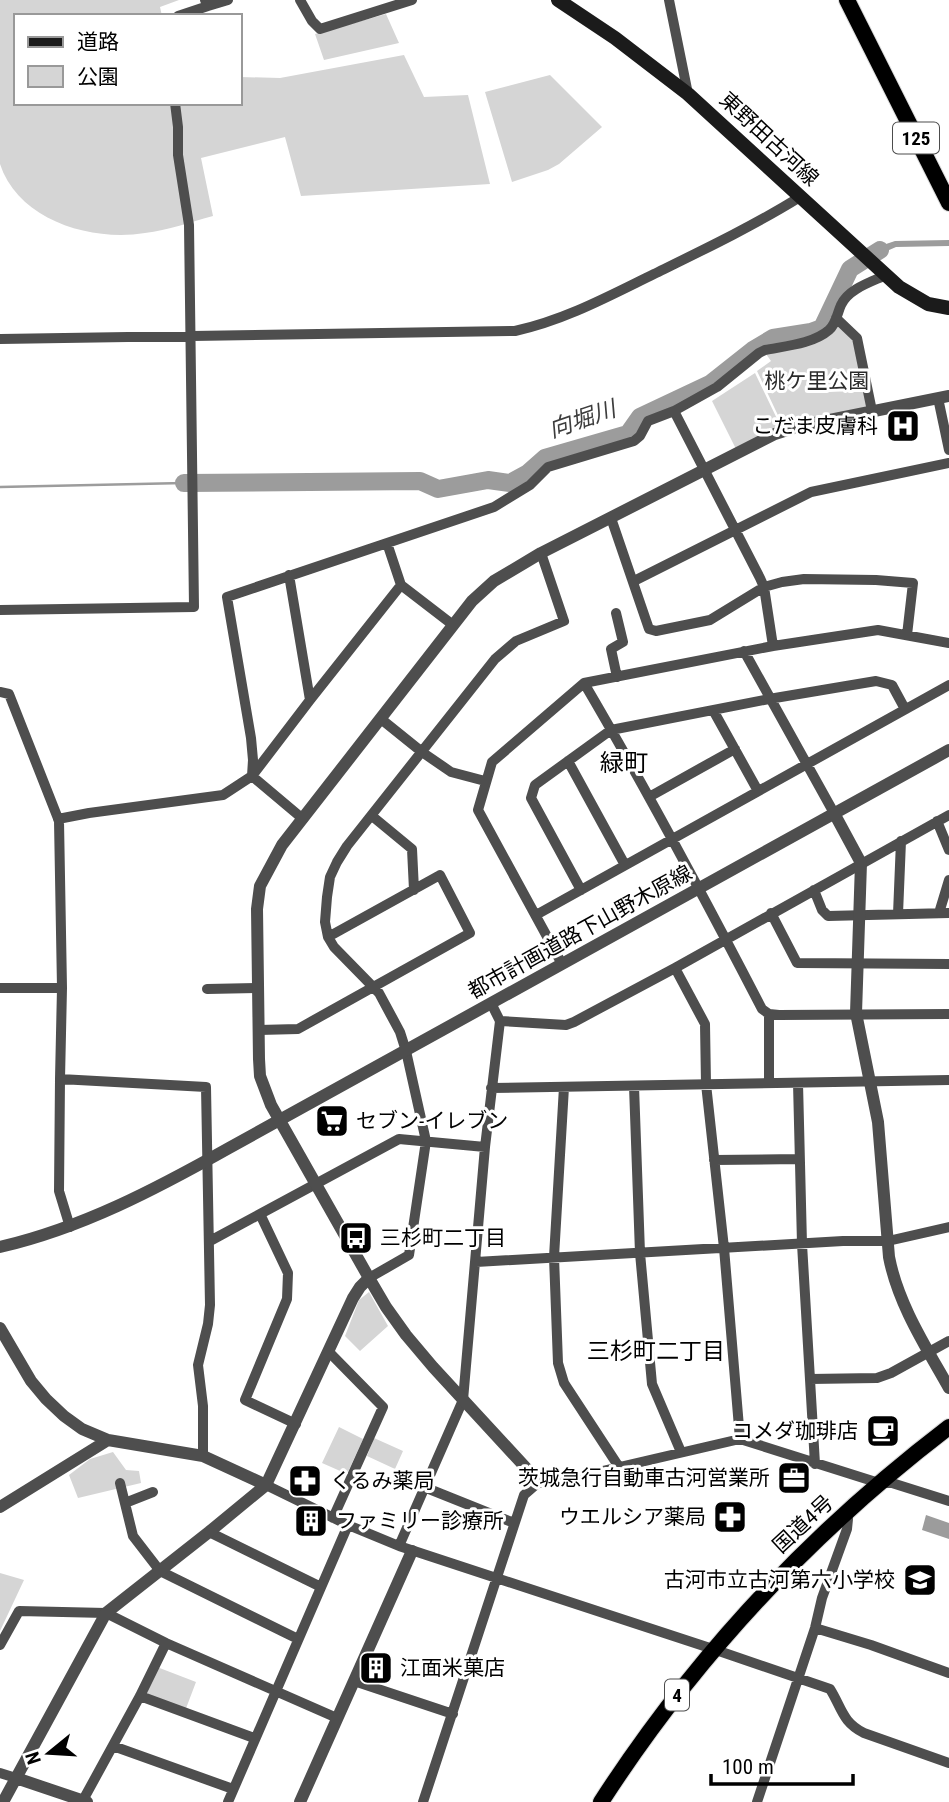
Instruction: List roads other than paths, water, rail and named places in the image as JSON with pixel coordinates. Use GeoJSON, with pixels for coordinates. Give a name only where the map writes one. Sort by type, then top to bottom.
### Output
{"type":"FeatureCollection","features":[{"type":"Feature","properties":{"kind":"highway","name":"125"},"geometry":{"type":"LineString","coordinates":[[850,1],[949,203]]}},
{"type":"Feature","properties":{"kind":"highway","name":"国道4号"},"geometry":{"type":"LineString","coordinates":[[601,1802],[713,1649],[791,1564],[879,1483],[949,1427]]}},
{"type":"Feature","properties":{"kind":"main road","name":"東野田古河線"},"geometry":{"type":"LineString","coordinates":[[558,0],[615,38],[688,94],[899,287],[928,304],[949,308]]}},
{"type":"Feature","properties":{"kind":"street"},"geometry":{"type":"LineString","coordinates":[[182,14],[207,3],[228,0]]}},
{"type":"Feature","properties":{"kind":"street"},"geometry":{"type":"LineString","coordinates":[[300,0],[320,29],[412,0]]}},
{"type":"Feature","properties":{"kind":"street"},"geometry":{"type":"LineString","coordinates":[[670,0],[688,94]]}},
{"type":"Feature","properties":{"kind":"street"},"geometry":{"type":"LineString","coordinates":[[0,610],[194,607],[189,225],[178,155],[175,105]]}},
{"type":"Feature","properties":{"kind":"street"},"geometry":{"type":"LineString","coordinates":[[0,339],[515,331],[570,314],[620,291],[763,220],[800,197]]}},
{"type":"Feature","properties":{"kind":"street"},"geometry":{"type":"LineString","coordinates":[[252,776],[251,738],[227,597],[494,507],[530,485],[548,467],[635,441],[648,421],[674,411],[717,387],[765,350],[814,339],[827,332],[833,326],[841,304],[849,295],[884,273]]}},
{"type":"Feature","properties":{"kind":"street"},"geometry":{"type":"LineString","coordinates":[[836,318],[857,338],[872,411]]}},
{"type":"Feature","properties":{"kind":"street"},"geometry":{"type":"LineString","coordinates":[[539,1482],[406,1335],[369,1278],[265,1090],[260,1076],[258,1030],[257,909],[260,886],[282,845],[453,625],[482,590],[505,573],[788,429],[944,397],[949,450]]}},
{"type":"Feature","properties":{"kind":"street"},"geometry":{"type":"LineString","coordinates":[[674,411],[764,587],[773,646]]}},
{"type":"Feature","properties":{"kind":"street"},"geometry":{"type":"LineString","coordinates":[[634,581],[811,492],[949,463]]}},
{"type":"Feature","properties":{"kind":"street"},"geometry":{"type":"LineString","coordinates":[[611,517],[649,629],[656,631],[710,620],[764,587],[782,582],[804,579],[876,580],[913,583],[907,635]]}},
{"type":"Feature","properties":{"kind":"street"},"geometry":{"type":"LineString","coordinates":[[387,543],[401,585],[453,625]]}},
{"type":"Feature","properties":{"kind":"street"},"geometry":{"type":"LineString","coordinates":[[3,1802],[106,1613],[266,1485],[353,1298],[369,1278],[409,1255],[426,1141],[400,1032],[379,993],[334,947],[328,937],[325,922],[330,877],[347,846],[495,659],[526,636],[564,621],[541,553]]}},
{"type":"Feature","properties":{"kind":"street"},"geometry":{"type":"LineString","coordinates":[[289,575],[310,700]]}},
{"type":"Feature","properties":{"kind":"street"},"geometry":{"type":"LineString","coordinates":[[58,819],[223,795],[252,776],[401,585]]}},
{"type":"Feature","properties":{"kind":"street"},"geometry":{"type":"LineString","coordinates":[[617,614],[623,642],[611,649],[617,677]]}},
{"type":"Feature","properties":{"kind":"street"},"geometry":{"type":"LineString","coordinates":[[562,964],[478,810],[492,762],[584,683],[744,651],[878,630],[949,643]]}},
{"type":"Feature","properties":{"kind":"street"},"geometry":{"type":"LineString","coordinates":[[744,651],[861,863],[856,1013],[880,1134],[892,1271],[929,1353],[949,1388]]}},
{"type":"Feature","properties":{"kind":"street"},"geometry":{"type":"LineString","coordinates":[[581,890],[531,798],[535,785],[611,730],[876,681],[892,685],[905,709]]}},
{"type":"Feature","properties":{"kind":"street"},"geometry":{"type":"LineString","coordinates":[[584,683],[727,939],[762,1009],[769,1014],[779,1015],[949,1014]]}},
{"type":"Feature","properties":{"kind":"street"},"geometry":{"type":"LineString","coordinates":[[536,915],[949,685]]}},
{"type":"Feature","properties":{"kind":"street"},"geometry":{"type":"LineString","coordinates":[[0,692],[9,694],[58,819],[62,988],[59,1191],[70,1227]]}},
{"type":"Feature","properties":{"kind":"street"},"geometry":{"type":"LineString","coordinates":[[713,710],[758,791]]}},
{"type":"Feature","properties":{"kind":"street"},"geometry":{"type":"LineString","coordinates":[[381,719],[451,772],[485,781]]}},
{"type":"Feature","properties":{"kind":"street"},"geometry":{"type":"LineString","coordinates":[[649,797],[734,749]]}},
{"type":"Feature","properties":{"kind":"street","name":"都市計画道路下山野木原線"},"geometry":{"type":"LineString","coordinates":[[0,1247],[70,1227],[111,1210],[229,1149],[949,750]]}},
{"type":"Feature","properties":{"kind":"street"},"geometry":{"type":"LineString","coordinates":[[568,761],[625,865]]}},
{"type":"Feature","properties":{"kind":"street"},"geometry":{"type":"LineString","coordinates":[[252,776],[303,819]]}},
{"type":"Feature","properties":{"kind":"street"},"geometry":{"type":"LineString","coordinates":[[500,1021],[566,1025],[675,968],[949,815]]}},
{"type":"Feature","properties":{"kind":"street"},"geometry":{"type":"LineString","coordinates":[[372,816],[412,849],[414,890]]}},
{"type":"Feature","properties":{"kind":"street"},"geometry":{"type":"LineString","coordinates":[[937,821],[949,850]]}},
{"type":"Feature","properties":{"kind":"street"},"geometry":{"type":"LineString","coordinates":[[898,914],[901,841]]}},
{"type":"Feature","properties":{"kind":"street"},"geometry":{"type":"LineString","coordinates":[[258,1030],[298,1029],[470,933],[440,875],[328,937]]}},
{"type":"Feature","properties":{"kind":"street"},"geometry":{"type":"LineString","coordinates":[[814,890],[822,910],[828,916],[944,913],[949,880]]}},
{"type":"Feature","properties":{"kind":"street"},"geometry":{"type":"LineString","coordinates":[[771,913],[797,964],[949,964]]}},
{"type":"Feature","properties":{"kind":"street"},"geometry":{"type":"LineString","coordinates":[[675,968],[705,1024],[706,1084],[740,1439]]}},
{"type":"Feature","properties":{"kind":"street"},"geometry":{"type":"LineString","coordinates":[[0,988],[62,988]]}},
{"type":"Feature","properties":{"kind":"street"},"geometry":{"type":"LineString","coordinates":[[207,989],[258,988]]}},
{"type":"Feature","properties":{"kind":"street"},"geometry":{"type":"LineString","coordinates":[[399,1546],[464,1400],[485,1147],[500,1021],[491,1003]]}},
{"type":"Feature","properties":{"kind":"street"},"geometry":{"type":"LineString","coordinates":[[769,1014],[769,1083]]}},
{"type":"Feature","properties":{"kind":"street"},"geometry":{"type":"LineString","coordinates":[[60,1079],[206,1087],[210,1241],[208,1324],[198,1365],[203,1406],[203,1456]]}},
{"type":"Feature","properties":{"kind":"street"},"geometry":{"type":"LineString","coordinates":[[491,1088],[949,1080]]}},
{"type":"Feature","properties":{"kind":"street"},"geometry":{"type":"LineString","coordinates":[[797,1083],[802,1244],[815,1464]]}},
{"type":"Feature","properties":{"kind":"street"},"geometry":{"type":"LineString","coordinates":[[634,1086],[640,1252],[652,1384],[681,1452]]}},
{"type":"Feature","properties":{"kind":"street"},"geometry":{"type":"LineString","coordinates":[[564,1087],[554,1257],[558,1363],[564,1382],[619,1467]]}},
{"type":"Feature","properties":{"kind":"street"},"geometry":{"type":"LineString","coordinates":[[210,1241],[399,1139],[485,1147]]}},
{"type":"Feature","properties":{"kind":"street"},"geometry":{"type":"LineString","coordinates":[[714,1160],[799,1159]]}},
{"type":"Feature","properties":{"kind":"street"},"geometry":{"type":"LineString","coordinates":[[260,1214],[288,1273],[287,1298],[245,1399],[296,1424]]}},
{"type":"Feature","properties":{"kind":"street"},"geometry":{"type":"LineString","coordinates":[[476,1262],[888,1241],[949,1227]]}},
{"type":"Feature","properties":{"kind":"street"},"geometry":{"type":"LineString","coordinates":[[0,1328],[31,1381],[64,1416],[82,1429],[108,1440],[203,1456],[332,1518],[412,1551],[830,1689],[853,1728],[949,1763]]}},
{"type":"Feature","properties":{"kind":"street"},"geometry":{"type":"LineString","coordinates":[[810,1379],[877,1378],[949,1341]]}},
{"type":"Feature","properties":{"kind":"street"},"geometry":{"type":"LineString","coordinates":[[329,1352],[383,1407],[332,1518]]}},
{"type":"Feature","properties":{"kind":"street"},"geometry":{"type":"LineString","coordinates":[[423,1802],[524,1495],[539,1482],[555,1482],[740,1439],[879,1483],[892,1483],[949,1500]]}},
{"type":"Feature","properties":{"kind":"street"},"geometry":{"type":"LineString","coordinates":[[0,1507],[108,1440]]}},
{"type":"Feature","properties":{"kind":"street"},"geometry":{"type":"LineString","coordinates":[[120,1483],[132,1536],[160,1571],[298,1639]]}},
{"type":"Feature","properties":{"kind":"street"},"geometry":{"type":"LineString","coordinates":[[424,1487],[514,1523]]}},
{"type":"Feature","properties":{"kind":"street"},"geometry":{"type":"LineString","coordinates":[[125,1503],[153,1492]]}},
{"type":"Feature","properties":{"kind":"street"},"geometry":{"type":"LineString","coordinates":[[757,1802],[815,1628],[822,1598],[847,1529],[846,1512]]}},
{"type":"Feature","properties":{"kind":"street"},"geometry":{"type":"LineString","coordinates":[[228,1802],[348,1525]]}},
{"type":"Feature","properties":{"kind":"street"},"geometry":{"type":"LineString","coordinates":[[209,1532],[321,1587]]}},
{"type":"Feature","properties":{"kind":"street"},"geometry":{"type":"LineString","coordinates":[[300,1802],[412,1551]]}},
{"type":"Feature","properties":{"kind":"street"},"geometry":{"type":"LineString","coordinates":[[0,1645],[19,1611],[106,1613],[166,1643],[337,1718]]}},
{"type":"Feature","properties":{"kind":"street"},"geometry":{"type":"LineString","coordinates":[[815,1628],[949,1673]]}},
{"type":"Feature","properties":{"kind":"street"},"geometry":{"type":"LineString","coordinates":[[0,1773],[84,1802],[166,1643]]}},
{"type":"Feature","properties":{"kind":"street"},"geometry":{"type":"LineString","coordinates":[[354,1681],[453,1714]]}},
{"type":"Feature","properties":{"kind":"street"},"geometry":{"type":"LineString","coordinates":[[140,1696],[254,1738]]}},
{"type":"Feature","properties":{"kind":"street"},"geometry":{"type":"LineString","coordinates":[[113,1746],[233,1789]]}},
{"type":"Feature","properties":{"kind":"waterway","name":"向堀川"},"geometry":{"type":"LineString","coordinates":[[184,483],[420,481],[438,489],[488,480],[510,483],[528,473],[545,458],[628,434],[640,417],[710,384],[753,350],[773,338],[822,328],[850,269],[880,250]]}},
{"type":"Feature","properties":{"kind":"waterway","name":"向堀川"},"geometry":{"type":"LineString","coordinates":[[0,487],[184,483]]}},
{"type":"Feature","properties":{"kind":"place","name":"こだま皮膚科"},"geometry":{"type":"Point","coordinates":[903,426]}},
{"type":"Feature","properties":{"kind":"place","name":"セブン-イレブン"},"geometry":{"type":"Point","coordinates":[332,1121]}},
{"type":"Feature","properties":{"kind":"place","name":"三杉町二丁目"},"geometry":{"type":"Point","coordinates":[356,1238]}},
{"type":"Feature","properties":{"kind":"place","name":"コメダ珈琲店"},"geometry":{"type":"Point","coordinates":[883,1431]}},
{"type":"Feature","properties":{"kind":"place","name":"茨城急行自動車古河営業所"},"geometry":{"type":"Point","coordinates":[794,1478]}},
{"type":"Feature","properties":{"kind":"place","name":"くるみ薬局"},"geometry":{"type":"Point","coordinates":[305,1481]}},
{"type":"Feature","properties":{"kind":"place","name":"ウエルシア薬局"},"geometry":{"type":"Point","coordinates":[730,1517]}},
{"type":"Feature","properties":{"kind":"place","name":"ファミリー診療所"},"geometry":{"type":"Point","coordinates":[311,1521]}},
{"type":"Feature","properties":{"kind":"place","name":"古河市立古河第六小学校"},"geometry":{"type":"Point","coordinates":[920,1580]}},
{"type":"Feature","properties":{"kind":"place","name":"江面米菓店"},"geometry":{"type":"Point","coordinates":[376,1668]}},
{"type":"Feature","properties":{"kind":"district","name":"緑町"},"geometry":{"type":"Point","coordinates":[624,763]}},
{"type":"Feature","properties":{"kind":"district","name":"三杉町二丁目"},"geometry":{"type":"Point","coordinates":[656,1351]}},
{"type":"Feature","properties":{"kind":"park label","name":"桃ケ里公園"},"geometry":{"type":"Point","coordinates":[817,381]}}]}
